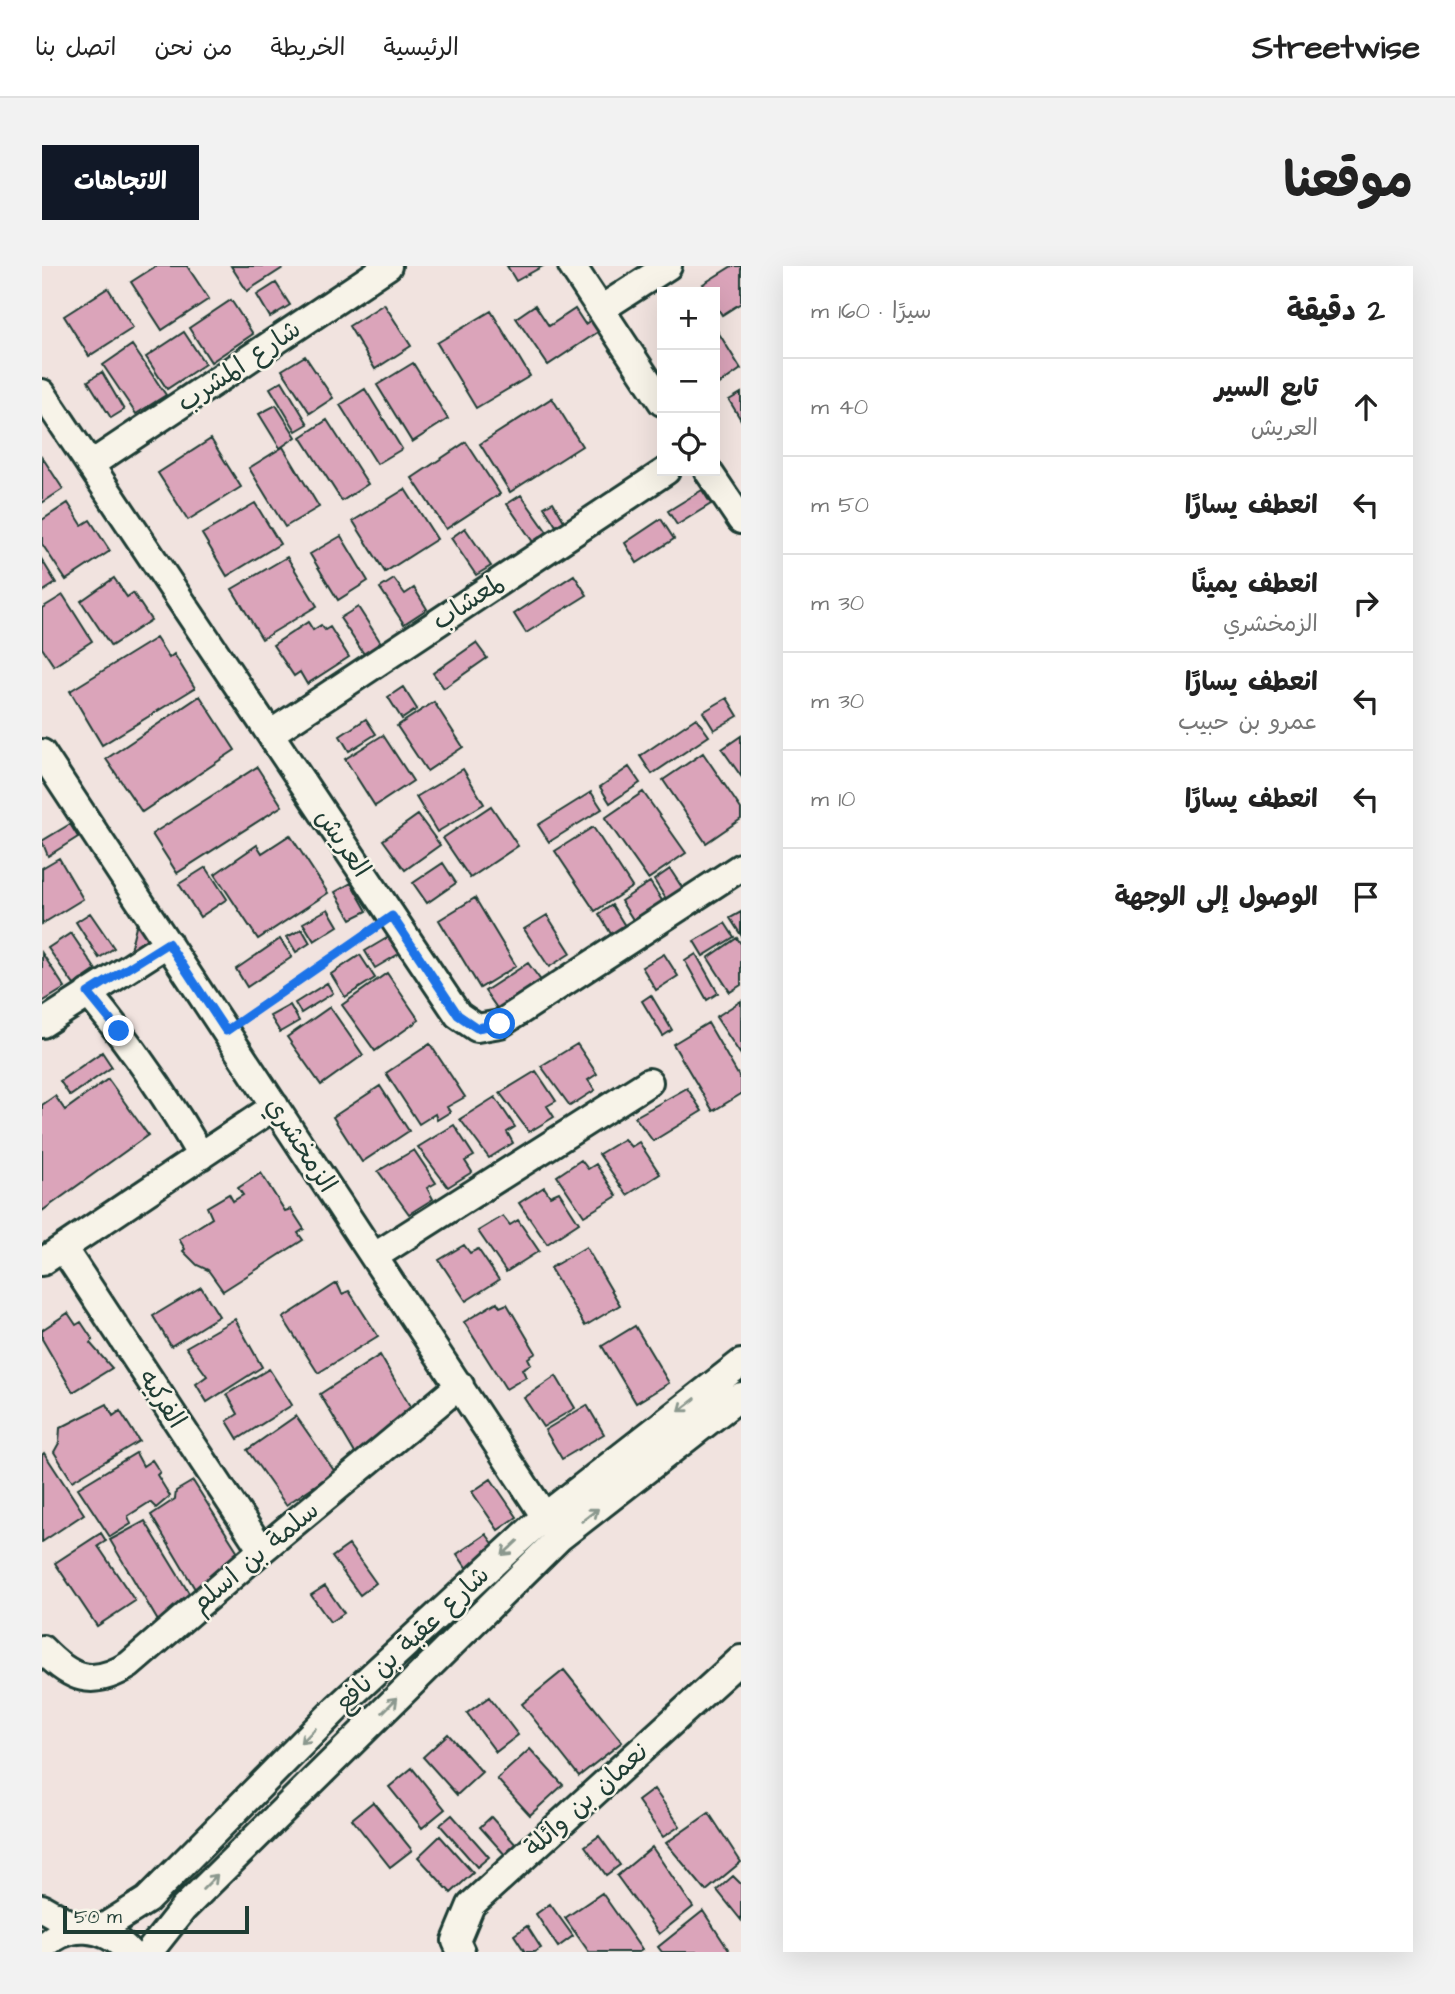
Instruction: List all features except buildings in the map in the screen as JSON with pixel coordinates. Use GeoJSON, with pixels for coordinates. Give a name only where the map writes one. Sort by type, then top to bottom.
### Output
{"type":"FeatureCollection","features":[{"type":"Feature","properties":{"kind":"street","name":"شارع المشرب"},"geometry":{"type":"LineString","coordinates":[[90,465],[388,266]]}},
{"type":"Feature","properties":{"kind":"street"},"geometry":{"type":"LineString","coordinates":[[572,266],[657,394]]}},
{"type":"Feature","properties":{"kind":"street"},"geometry":{"type":"LineString","coordinates":[[601,309],[668,266]]}},
{"type":"Feature","properties":{"kind":"street","name":"العريش"},"geometry":{"type":"LineString","coordinates":[[42,393],[458,1015],[477,1028],[500,1024],[741,867]]}},
{"type":"Feature","properties":{"kind":"street","name":"لمعشاب"},"geometry":{"type":"LineString","coordinates":[[270,734],[658,476]]}},
{"type":"Feature","properties":{"kind":"street"},"geometry":{"type":"LineString","coordinates":[[711,476],[741,520]]}},
{"type":"Feature","properties":{"kind":"street","name":"الزمخشري"},"geometry":{"type":"LineString","coordinates":[[42,753],[559,1538]]}},
{"type":"Feature","properties":{"kind":"street"},"geometry":{"type":"LineString","coordinates":[[42,1024],[168,943]]}},
{"type":"Feature","properties":{"kind":"street"},"geometry":{"type":"LineString","coordinates":[[88,993],[119,1031],[175,1111],[201,1156]]}},
{"type":"Feature","properties":{"kind":"street"},"geometry":{"type":"LineString","coordinates":[[374,1256],[649,1082]]}},
{"type":"Feature","properties":{"kind":"street"},"geometry":{"type":"LineString","coordinates":[[52,1255],[275,1106]]}},
{"type":"Feature","properties":{"kind":"street","name":"الفركيه"},"geometry":{"type":"LineString","coordinates":[[52,1255],[262,1550]]}},
{"type":"Feature","properties":{"kind":"street","name":"شارع عقبة بن نافع"},"geometry":{"type":"LineString","coordinates":[[42,1948],[55,1937],[88,1930],[147,1900],[337,1708],[545,1516],[741,1363]]}},
{"type":"Feature","properties":{"kind":"street","name":"سلمة بن اسلم"},"geometry":{"type":"LineString","coordinates":[[48,1664],[76,1676],[94,1679],[113,1675],[129,1665],[460,1385]]}},
{"type":"Feature","properties":{"kind":"street","name":"شارع عقبة بن نافع"},"geometry":{"type":"LineString","coordinates":[[149,1952],[183,1909],[559,1538],[741,1395]]}},
{"type":"Feature","properties":{"kind":"street","name":"نعمان بن وائلة"},"geometry":{"type":"LineString","coordinates":[[452,1948],[471,1905],[741,1659]]}},
{"type":"Feature","properties":{"kind":"street"},"geometry":{"type":"LineString","coordinates":[[42,1908],[88,1930],[114,1938],[128,1952]]}},
{"type":"Feature","properties":{"kind":"path"},"geometry":{"type":"LineString","coordinates":[[226,1031],[392,916]]}},
{"type":"Feature","properties":{"kind":"route"},"geometry":{"type":"LineString","coordinates":[[119,1031],[88,993],[168,943],[226,1031],[392,916],[458,1015],[477,1028],[500,1024]]}}]}
